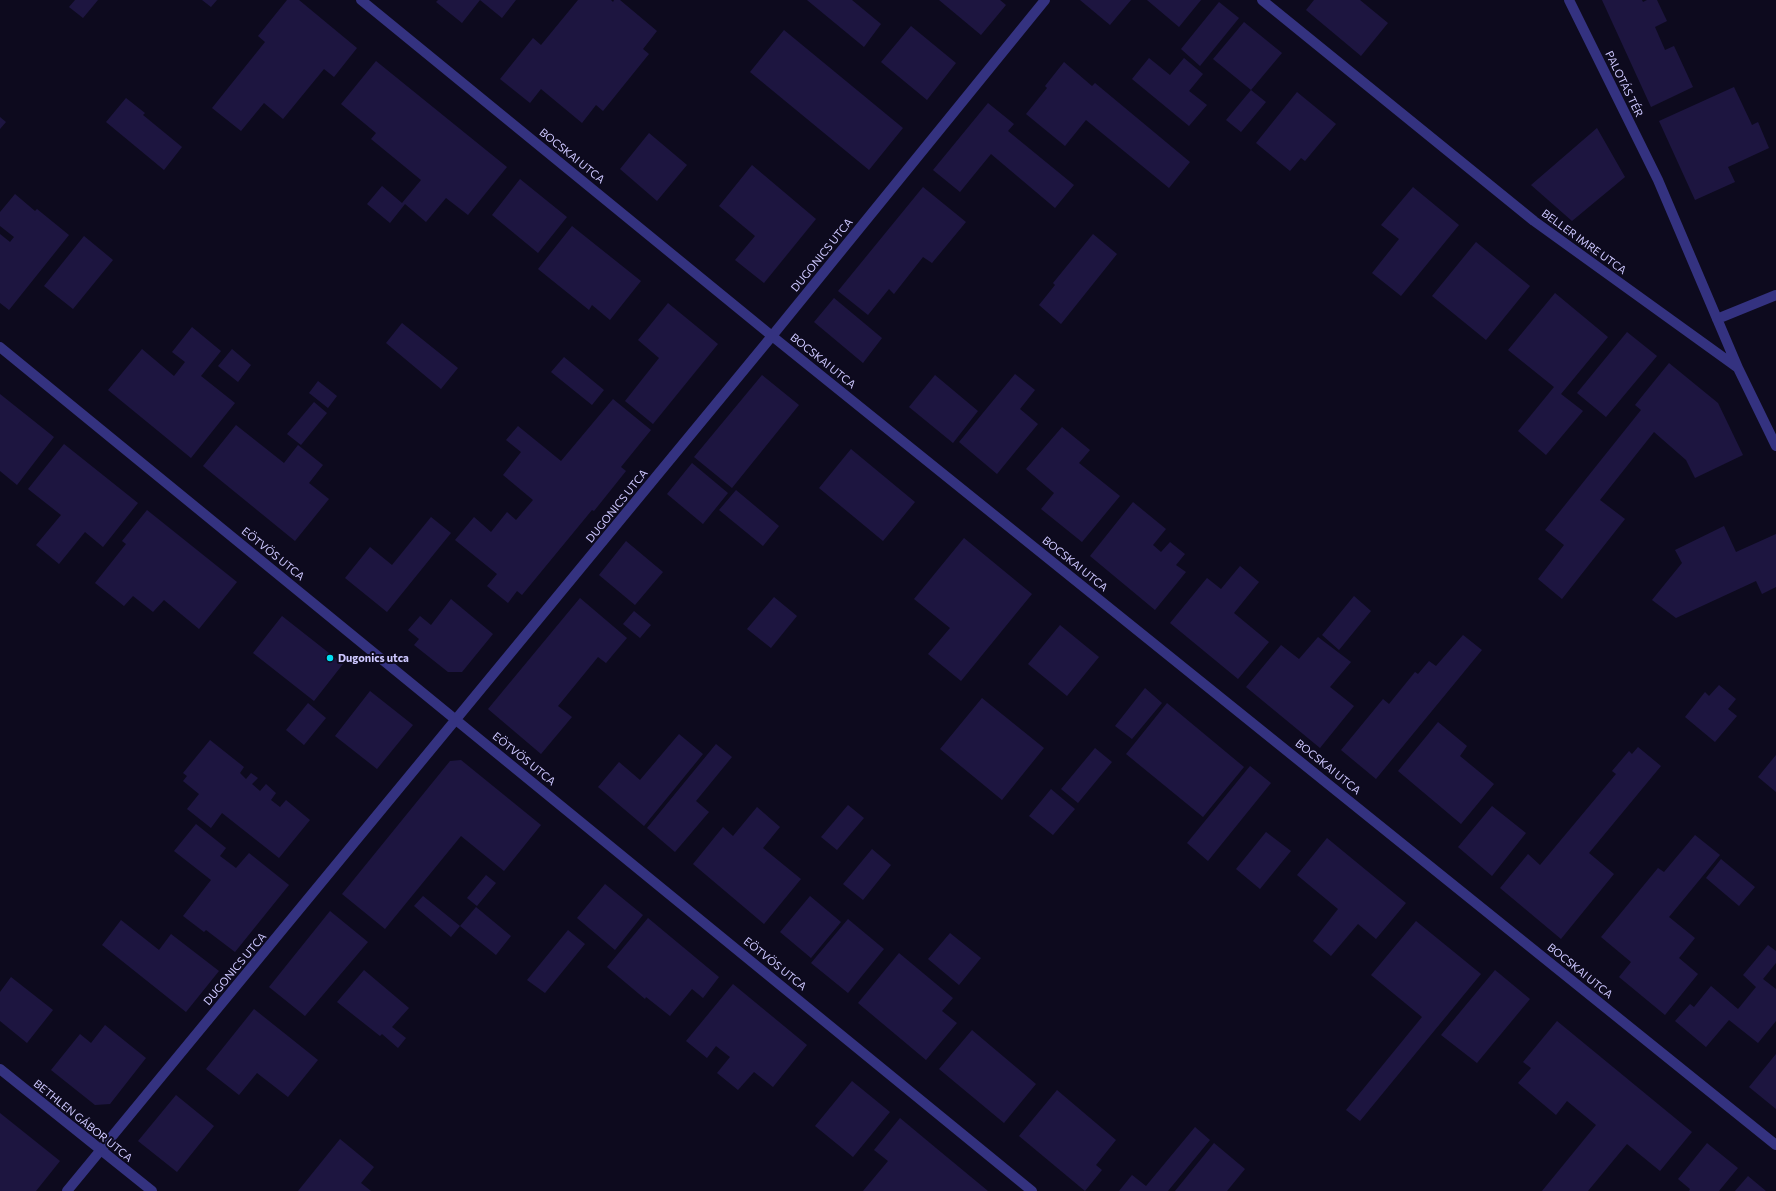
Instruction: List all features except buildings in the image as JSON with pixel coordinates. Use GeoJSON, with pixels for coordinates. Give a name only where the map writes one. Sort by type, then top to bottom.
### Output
{"type":"FeatureCollection","features":[{"type":"Feature","properties":{"kind":"street","name":"BOCSKAI UTCA"},"geometry":{"type":"LineString","coordinates":[[361,0],[772,336],[1776,1145]]}},
{"type":"Feature","properties":{"kind":"street","name":"DUGONICS UTCA"},"geometry":{"type":"LineString","coordinates":[[67,1191],[772,336],[1045,0]]}},
{"type":"Feature","properties":{"kind":"street","name":"BELLER IMRE UTCA"},"geometry":{"type":"LineString","coordinates":[[1262,0],[1534,221],[1738,368]]}},
{"type":"Feature","properties":{"kind":"street","name":"PALOTÁS TÉR"},"geometry":{"type":"LineString","coordinates":[[1569,0],[1658,180],[1717,319]]}},
{"type":"Feature","properties":{"kind":"street"},"geometry":{"type":"LineString","coordinates":[[1776,295],[1717,319],[1738,368],[1776,446]]}},
{"type":"Feature","properties":{"kind":"street","name":"EÖTVÖS UTCA"},"geometry":{"type":"LineString","coordinates":[[0,347],[457,719],[1032,1191]]}},
{"type":"Feature","properties":{"kind":"street","name":"BETHLEN GÁBOR UTCA"},"geometry":{"type":"LineString","coordinates":[[0,1069],[152,1191]]}},
{"type":"Feature","properties":{"kind":"place","name":"Dugonics utca"},"geometry":{"type":"Point","coordinates":[330,658]}}]}
